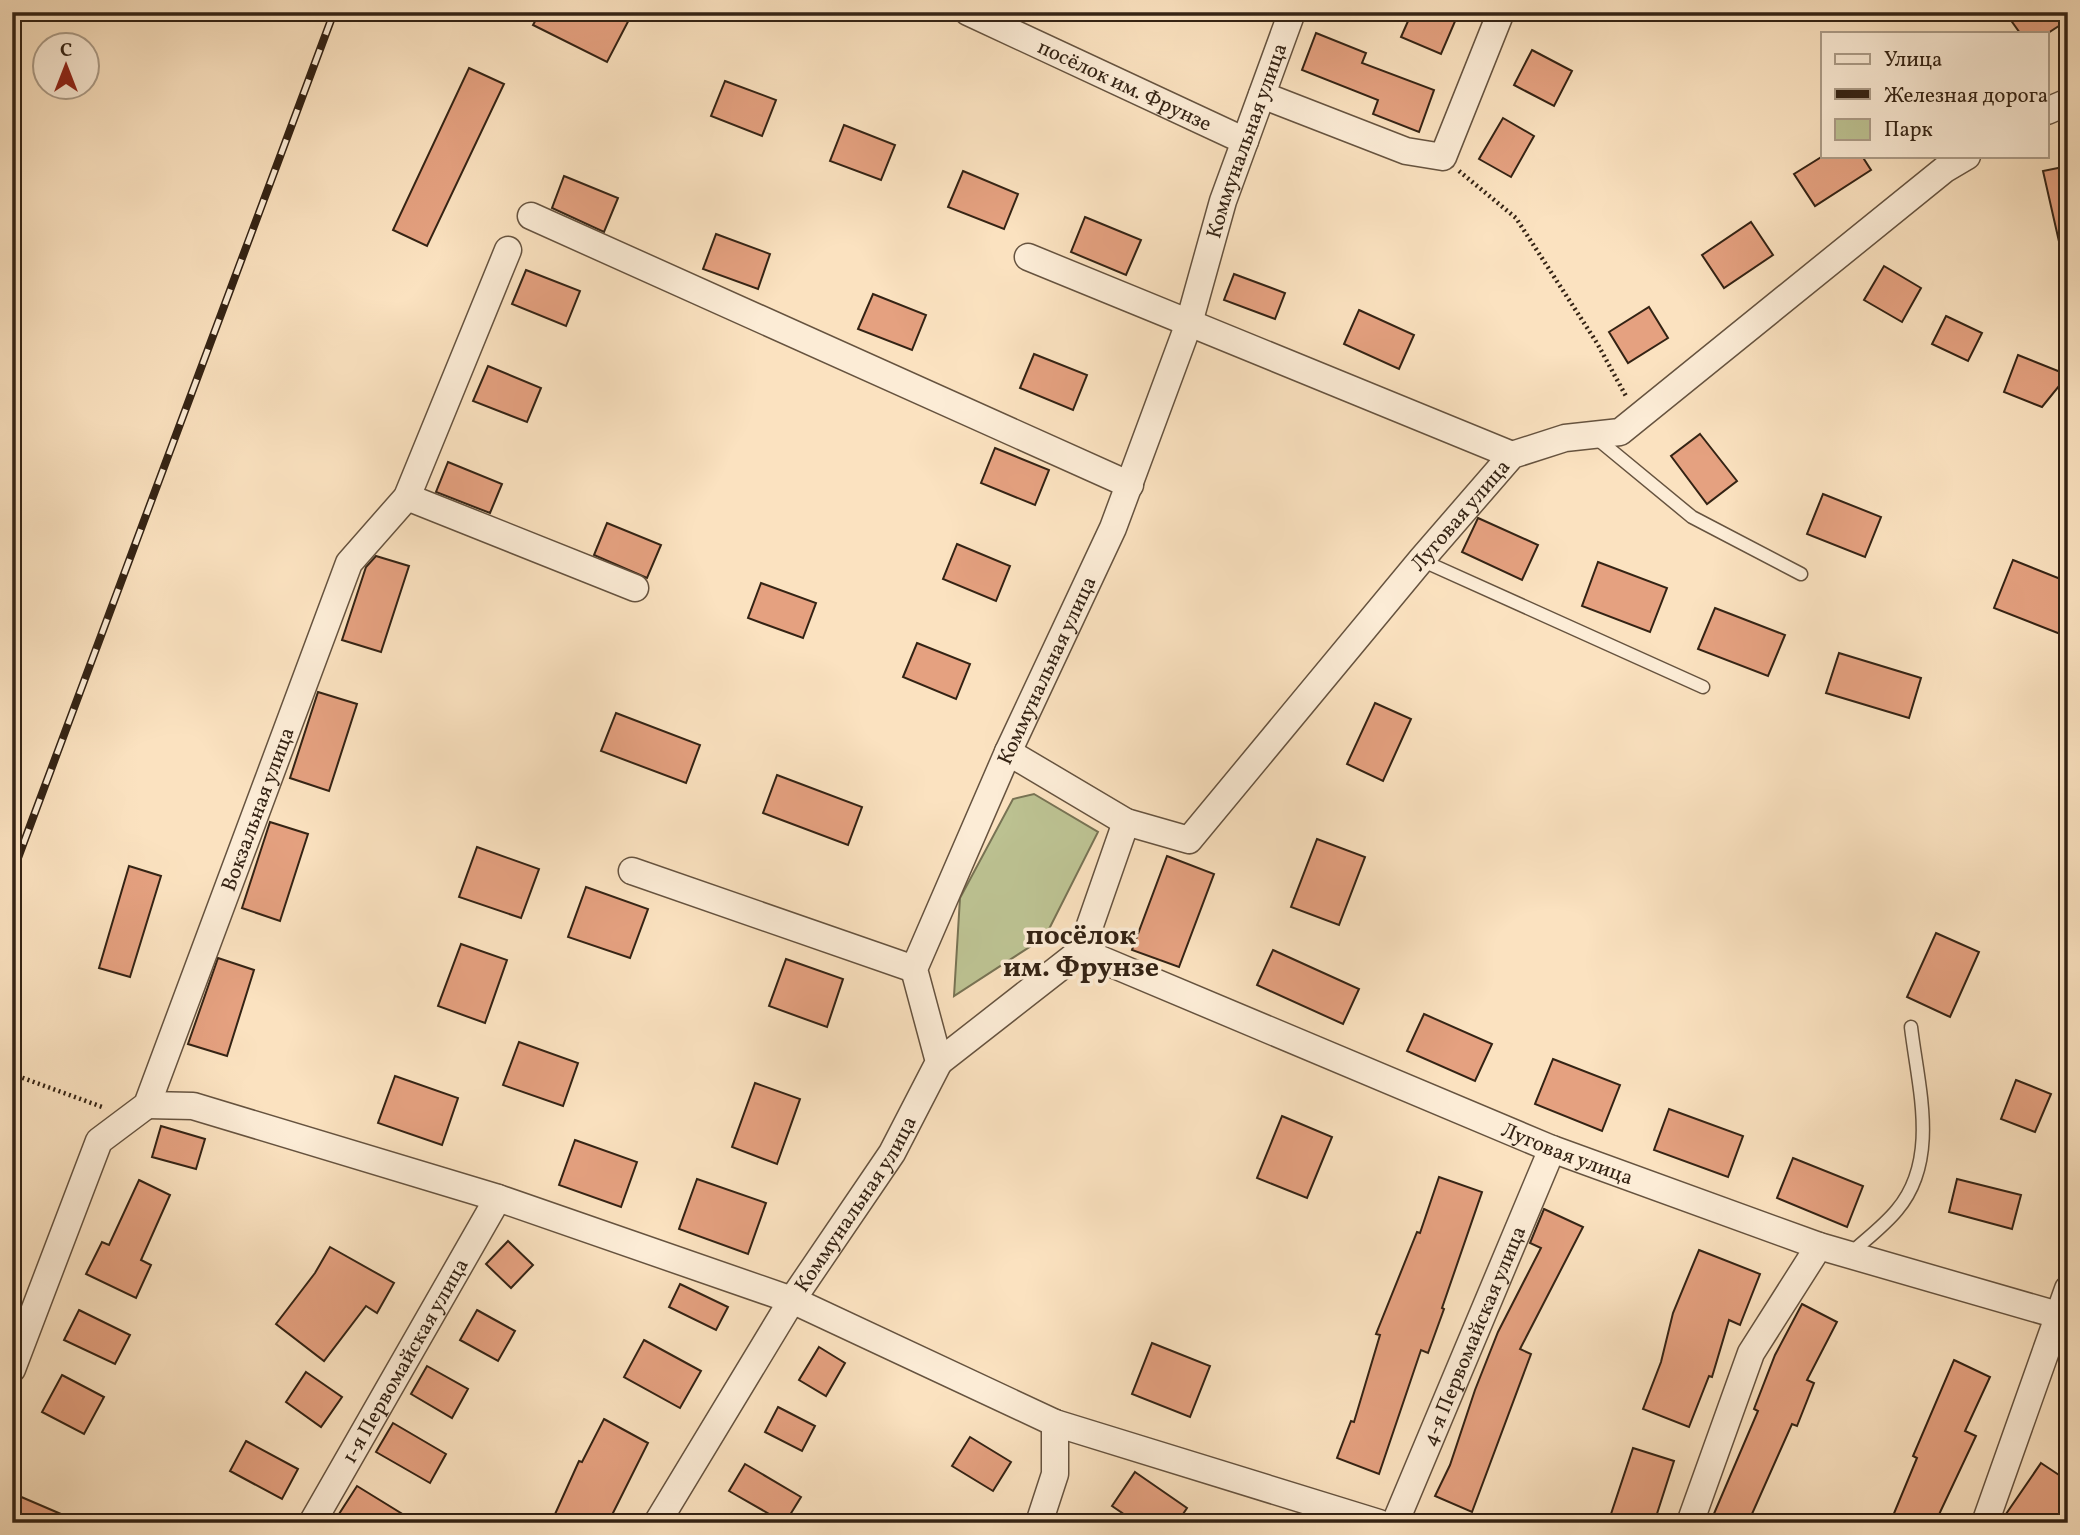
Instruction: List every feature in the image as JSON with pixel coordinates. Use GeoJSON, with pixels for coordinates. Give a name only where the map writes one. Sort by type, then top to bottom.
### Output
{"type":"FeatureCollection","features":[{"type":"Feature","properties":{"kind":"street","name":"посёлок им. Фрунзе"},"geometry":{"type":"LineString","coordinates":[[968,12],[1245,141]]}},
{"type":"Feature","properties":{"kind":"street","name":"Коммунальная улица"},"geometry":{"type":"LineString","coordinates":[[914,969],[1008,752],[1113,528],[1130,485],[1189,323],[1223,201],[1292,12]]}},
{"type":"Feature","properties":{"kind":"street"},"geometry":{"type":"LineString","coordinates":[[1262,94],[1406,151],[1443,157],[1501,12]]}},
{"type":"Feature","properties":{"kind":"street"},"geometry":{"type":"LineString","coordinates":[[2048,111],[2068,102]]}},
{"type":"Feature","properties":{"kind":"street","name":"Луговая улица"},"geometry":{"type":"LineString","coordinates":[[1126,822],[1189,840],[1421,560],[1512,455],[1565,438],[1620,432],[1934,178],[1964,158]]}},
{"type":"Feature","properties":{"kind":"street"},"geometry":{"type":"LineString","coordinates":[[531,216],[1130,485]]}},
{"type":"Feature","properties":{"kind":"street","name":"Вокзальная улица"},"geometry":{"type":"LineString","coordinates":[[147,1105],[349,563],[407,497],[509,250]]}},
{"type":"Feature","properties":{"kind":"street"},"geometry":{"type":"LineString","coordinates":[[1028,257],[1512,455]]}},
{"type":"Feature","properties":{"kind":"street"},"geometry":{"type":"LineString","coordinates":[[407,497],[635,588]]}},
{"type":"Feature","properties":{"kind":"street"},"geometry":{"type":"LineString","coordinates":[[632,871],[914,969],[939,1062],[1081,951],[1126,822],[1008,752]]}},
{"type":"Feature","properties":{"kind":"street","name":"Луговая улица"},"geometry":{"type":"LineString","coordinates":[[1081,951],[1552,1149],[1819,1246],[2065,1307]]}},
{"type":"Feature","properties":{"kind":"street","name":"Коммунальная улица"},"geometry":{"type":"LineString","coordinates":[[657,1523],[792,1300],[892,1153],[939,1062]]}},
{"type":"Feature","properties":{"kind":"street"},"geometry":{"type":"LineString","coordinates":[[12,1369],[99,1141],[147,1105],[193,1106],[498,1198],[792,1300],[1055,1423],[1379,1523]]}},
{"type":"Feature","properties":{"kind":"street","name":"4-я Первомайская улица"},"geometry":{"type":"LineString","coordinates":[[1395,1523],[1552,1149]]}},
{"type":"Feature","properties":{"kind":"street","name":"1-я Первомайская улица"},"geometry":{"type":"LineString","coordinates":[[312,1523],[498,1198]]}},
{"type":"Feature","properties":{"kind":"street"},"geometry":{"type":"LineString","coordinates":[[1690,1523],[1751,1353],[1819,1246]]}},
{"type":"Feature","properties":{"kind":"street"},"geometry":{"type":"LineString","coordinates":[[1985,1523],[2065,1307]]}},
{"type":"Feature","properties":{"kind":"street"},"geometry":{"type":"LineString","coordinates":[[1039,1523],[1055,1474],[1055,1423]]}},
{"type":"Feature","properties":{"kind":"lane"},"geometry":{"type":"LineString","coordinates":[[1592,435],[1692,517],[1801,574]]}},
{"type":"Feature","properties":{"kind":"lane"},"geometry":{"type":"LineString","coordinates":[[1421,560],[1703,687]]}},
{"type":"Feature","properties":{"kind":"lane"},"geometry":{"type":"LineString","coordinates":[[1850,1254],[1898,1210],[1917,1179],[1924,1143],[1911,1027]]}},
{"type":"Feature","properties":{"kind":"path"},"geometry":{"type":"LineString","coordinates":[[1443,157],[1516,218],[1597,343],[1637,418]]}},
{"type":"Feature","properties":{"kind":"path"},"geometry":{"type":"LineString","coordinates":[[12,1074],[38,1086],[109,1109]]}},
{"type":"Feature","properties":{"kind":"green space"},"geometry":{"type":"Polygon","coordinates":[[[1034,794],[1098,832],[1045,937],[954,996],[960,898],[1013,799],[1034,794]]]}},
{"type":"Feature","properties":{"kind":"building"},"geometry":{"type":"Polygon","coordinates":[[[540,12],[633,12],[607,62],[533,25],[540,12]]]}},
{"type":"Feature","properties":{"kind":"building"},"geometry":{"type":"Polygon","coordinates":[[[1412,12],[1459,12],[1441,54],[1401,37],[1412,12]]]}},
{"type":"Feature","properties":{"kind":"building"},"geometry":{"type":"Polygon","coordinates":[[[2005,12],[2068,12],[2068,20],[2048,33],[2019,32],[2005,12]]]}},
{"type":"Feature","properties":{"kind":"building"},"geometry":{"type":"Polygon","coordinates":[[[1316,33],[1366,53],[1362,63],[1434,90],[1419,132],[1373,114],[1378,100],[1302,70],[1316,33]]]}},
{"type":"Feature","properties":{"kind":"building"},"geometry":{"type":"Polygon","coordinates":[[[1532,50],[1572,71],[1554,106],[1514,85],[1532,50]]]}},
{"type":"Feature","properties":{"kind":"building"},"geometry":{"type":"Polygon","coordinates":[[[469,68],[504,84],[427,246],[393,230],[469,68]]]}},
{"type":"Feature","properties":{"kind":"building"},"geometry":{"type":"Polygon","coordinates":[[[725,81],[776,100],[762,136],[711,116],[725,81]]]}},
{"type":"Feature","properties":{"kind":"building"},"geometry":{"type":"Polygon","coordinates":[[[1503,118],[1534,136],[1511,177],[1479,159],[1503,118]]]}},
{"type":"Feature","properties":{"kind":"building"},"geometry":{"type":"Polygon","coordinates":[[[844,125],[895,145],[881,180],[830,161],[844,125]]]}},
{"type":"Feature","properties":{"kind":"building"},"geometry":{"type":"Polygon","coordinates":[[[1821,157],[1863,158],[1871,170],[1815,206],[1794,174],[1821,157]]]}},
{"type":"Feature","properties":{"kind":"building"},"geometry":{"type":"Polygon","coordinates":[[[2068,166],[2068,245],[2060,246],[2043,171],[2068,166]]]}},
{"type":"Feature","properties":{"kind":"building"},"geometry":{"type":"Polygon","coordinates":[[[963,171],[1018,194],[1004,229],[948,207],[963,171]]]}},
{"type":"Feature","properties":{"kind":"building"},"geometry":{"type":"Polygon","coordinates":[[[564,176],[618,198],[604,232],[552,208],[564,176]]]}},
{"type":"Feature","properties":{"kind":"building"},"geometry":{"type":"Polygon","coordinates":[[[1085,217],[1141,240],[1126,275],[1071,252],[1085,217]]]}},
{"type":"Feature","properties":{"kind":"building"},"geometry":{"type":"Polygon","coordinates":[[[1751,222],[1773,255],[1724,288],[1702,255],[1751,222]]]}},
{"type":"Feature","properties":{"kind":"building"},"geometry":{"type":"Polygon","coordinates":[[[716,234],[770,254],[758,289],[703,269],[716,234]]]}},
{"type":"Feature","properties":{"kind":"building"},"geometry":{"type":"Polygon","coordinates":[[[1884,266],[1921,288],[1902,322],[1864,300],[1884,266]]]}},
{"type":"Feature","properties":{"kind":"building"},"geometry":{"type":"Polygon","coordinates":[[[526,270],[580,291],[566,326],[512,304],[526,270]]]}},
{"type":"Feature","properties":{"kind":"building"},"geometry":{"type":"Polygon","coordinates":[[[1234,274],[1285,293],[1275,319],[1224,300],[1234,274]]]}},
{"type":"Feature","properties":{"kind":"building"},"geometry":{"type":"Polygon","coordinates":[[[873,294],[926,315],[912,350],[858,329],[873,294]]]}},
{"type":"Feature","properties":{"kind":"building"},"geometry":{"type":"Polygon","coordinates":[[[1649,307],[1668,338],[1628,363],[1609,332],[1649,307]]]}},
{"type":"Feature","properties":{"kind":"building"},"geometry":{"type":"Polygon","coordinates":[[[1359,310],[1414,335],[1399,369],[1344,344],[1359,310]]]}},
{"type":"Feature","properties":{"kind":"building"},"geometry":{"type":"Polygon","coordinates":[[[1946,316],[1982,333],[1968,361],[1932,344],[1946,316]]]}},
{"type":"Feature","properties":{"kind":"building"},"geometry":{"type":"Polygon","coordinates":[[[1034,354],[1087,375],[1073,410],[1020,388],[1034,354]]]}},
{"type":"Feature","properties":{"kind":"building"},"geometry":{"type":"Polygon","coordinates":[[[2018,355],[2068,375],[2042,407],[2004,392],[2018,355]]]}},
{"type":"Feature","properties":{"kind":"building"},"geometry":{"type":"Polygon","coordinates":[[[488,366],[541,388],[527,422],[473,401],[488,366]]]}},
{"type":"Feature","properties":{"kind":"building"},"geometry":{"type":"Polygon","coordinates":[[[1700,434],[1737,481],[1707,504],[1671,456],[1700,434]]]}},
{"type":"Feature","properties":{"kind":"building"},"geometry":{"type":"Polygon","coordinates":[[[995,448],[1049,470],[1035,505],[981,483],[995,448]]]}},
{"type":"Feature","properties":{"kind":"building"},"geometry":{"type":"Polygon","coordinates":[[[448,462],[502,484],[490,513],[436,492],[448,462]]]}},
{"type":"Feature","properties":{"kind":"building"},"geometry":{"type":"Polygon","coordinates":[[[1823,494],[1881,517],[1865,557],[1807,534],[1823,494]]]}},
{"type":"Feature","properties":{"kind":"building"},"geometry":{"type":"Polygon","coordinates":[[[1478,518],[1538,545],[1522,580],[1462,552],[1478,518]]]}},
{"type":"Feature","properties":{"kind":"building"},"geometry":{"type":"Polygon","coordinates":[[[607,523],[661,545],[647,578],[594,555],[607,523]]]}},
{"type":"Feature","properties":{"kind":"building"},"geometry":{"type":"Polygon","coordinates":[[[957,544],[1010,566],[996,601],[943,579],[957,544]]]}},
{"type":"Feature","properties":{"kind":"building"},"geometry":{"type":"Polygon","coordinates":[[[376,556],[409,566],[381,652],[342,640],[366,567],[376,556]]]}},
{"type":"Feature","properties":{"kind":"building"},"geometry":{"type":"Polygon","coordinates":[[[2013,560],[2068,582],[2068,637],[1994,608],[2013,560]]]}},
{"type":"Feature","properties":{"kind":"building"},"geometry":{"type":"Polygon","coordinates":[[[1598,562],[1667,588],[1650,632],[1582,606],[1598,562]]]}},
{"type":"Feature","properties":{"kind":"building"},"geometry":{"type":"Polygon","coordinates":[[[761,583],[816,603],[803,638],[748,618],[761,583]]]}},
{"type":"Feature","properties":{"kind":"building"},"geometry":{"type":"Polygon","coordinates":[[[1715,608],[1785,635],[1768,676],[1698,649],[1715,608]]]}},
{"type":"Feature","properties":{"kind":"building"},"geometry":{"type":"Polygon","coordinates":[[[917,643],[970,664],[956,699],[903,677],[917,643]]]}},
{"type":"Feature","properties":{"kind":"building"},"geometry":{"type":"Polygon","coordinates":[[[1839,653],[1921,678],[1909,718],[1826,693],[1839,653]]]}},
{"type":"Feature","properties":{"kind":"building"},"geometry":{"type":"Polygon","coordinates":[[[318,692],[357,704],[329,791],[290,778],[318,692]]]}},
{"type":"Feature","properties":{"kind":"building"},"geometry":{"type":"Polygon","coordinates":[[[1375,703],[1411,719],[1383,781],[1347,764],[1375,703]]]}},
{"type":"Feature","properties":{"kind":"building"},"geometry":{"type":"Polygon","coordinates":[[[616,713],[700,745],[686,783],[601,751],[616,713]]]}},
{"type":"Feature","properties":{"kind":"building"},"geometry":{"type":"Polygon","coordinates":[[[777,775],[862,807],[848,845],[763,813],[777,775]]]}},
{"type":"Feature","properties":{"kind":"building"},"geometry":{"type":"Polygon","coordinates":[[[270,822],[308,834],[280,921],[242,908],[270,822]]]}},
{"type":"Feature","properties":{"kind":"building"},"geometry":{"type":"Polygon","coordinates":[[[1317,839],[1365,857],[1339,925],[1291,907],[1317,839]]]}},
{"type":"Feature","properties":{"kind":"building"},"geometry":{"type":"Polygon","coordinates":[[[477,847],[539,869],[521,918],[459,897],[477,847]]]}},
{"type":"Feature","properties":{"kind":"building"},"geometry":{"type":"Polygon","coordinates":[[[1167,856],[1214,874],[1179,967],[1132,950],[1167,856]]]}},
{"type":"Feature","properties":{"kind":"building"},"geometry":{"type":"Polygon","coordinates":[[[129,866],[161,876],[130,977],[99,968],[129,866]]]}},
{"type":"Feature","properties":{"kind":"building"},"geometry":{"type":"Polygon","coordinates":[[[586,887],[648,909],[630,958],[568,937],[586,887]]]}},
{"type":"Feature","properties":{"kind":"building"},"geometry":{"type":"Polygon","coordinates":[[[1936,933],[1979,952],[1950,1017],[1907,997],[1936,933]]]}},
{"type":"Feature","properties":{"kind":"building"},"geometry":{"type":"Polygon","coordinates":[[[461,944],[507,960],[485,1023],[438,1006],[461,944]]]}},
{"type":"Feature","properties":{"kind":"building"},"geometry":{"type":"Polygon","coordinates":[[[1273,950],[1359,989],[1343,1024],[1257,985],[1273,950]]]}},
{"type":"Feature","properties":{"kind":"building"},"geometry":{"type":"Polygon","coordinates":[[[218,958],[254,970],[227,1056],[188,1044],[218,958]]]}},
{"type":"Feature","properties":{"kind":"building"},"geometry":{"type":"Polygon","coordinates":[[[786,959],[843,979],[827,1027],[769,1006],[786,959]]]}},
{"type":"Feature","properties":{"kind":"building"},"geometry":{"type":"Polygon","coordinates":[[[1424,1014],[1492,1044],[1475,1081],[1407,1051],[1424,1014]]]}},
{"type":"Feature","properties":{"kind":"building"},"geometry":{"type":"Polygon","coordinates":[[[519,1042],[578,1063],[563,1106],[503,1085],[519,1042]]]}},
{"type":"Feature","properties":{"kind":"building"},"geometry":{"type":"Polygon","coordinates":[[[1553,1059],[1620,1085],[1602,1131],[1535,1104],[1553,1059]]]}},
{"type":"Feature","properties":{"kind":"building"},"geometry":{"type":"Polygon","coordinates":[[[395,1076],[458,1098],[442,1145],[378,1123],[395,1076]]]}},
{"type":"Feature","properties":{"kind":"building"},"geometry":{"type":"Polygon","coordinates":[[[2016,1080],[2051,1094],[2035,1132],[2001,1119],[2016,1080]]]}},
{"type":"Feature","properties":{"kind":"building"},"geometry":{"type":"Polygon","coordinates":[[[755,1083],[800,1099],[777,1164],[732,1147],[755,1083]]]}},
{"type":"Feature","properties":{"kind":"building"},"geometry":{"type":"Polygon","coordinates":[[[1669,1109],[1743,1136],[1728,1177],[1654,1150],[1669,1109]]]}},
{"type":"Feature","properties":{"kind":"building"},"geometry":{"type":"Polygon","coordinates":[[[1282,1116],[1332,1137],[1307,1198],[1257,1178],[1282,1116]]]}},
{"type":"Feature","properties":{"kind":"building"},"geometry":{"type":"Polygon","coordinates":[[[161,1126],[205,1139],[196,1169],[152,1157],[161,1126]]]}},
{"type":"Feature","properties":{"kind":"building"},"geometry":{"type":"Polygon","coordinates":[[[575,1140],[637,1162],[621,1207],[559,1185],[575,1140]]]}},
{"type":"Feature","properties":{"kind":"building"},"geometry":{"type":"Polygon","coordinates":[[[1793,1158],[1863,1186],[1847,1227],[1777,1198],[1793,1158]]]}},
{"type":"Feature","properties":{"kind":"building"},"geometry":{"type":"Polygon","coordinates":[[[1439,1177],[1482,1192],[1428,1353],[1421,1350],[1379,1474],[1337,1458],[1351,1421],[1354,1422],[1380,1335],[1376,1334],[1417,1232],[1420,1233],[1439,1177]]]}},
{"type":"Feature","properties":{"kind":"building"},"geometry":{"type":"Polygon","coordinates":[[[697,1179],[766,1203],[748,1254],[679,1229],[697,1179]]]}},
{"type":"Feature","properties":{"kind":"building"},"geometry":{"type":"Polygon","coordinates":[[[1957,1179],[2021,1195],[2012,1229],[1949,1212],[1957,1179]]]}},
{"type":"Feature","properties":{"kind":"building"},"geometry":{"type":"Polygon","coordinates":[[[139,1180],[170,1195],[141,1260],[151,1265],[136,1298],[86,1274],[102,1242],[109,1245],[139,1180]]]}},
{"type":"Feature","properties":{"kind":"building"},"geometry":{"type":"Polygon","coordinates":[[[1544,1209],[1583,1227],[1520,1349],[1531,1354],[1472,1512],[1435,1496],[1450,1465],[1498,1332],[1541,1248],[1530,1243],[1544,1209]]]}},
{"type":"Feature","properties":{"kind":"building"},"geometry":{"type":"Polygon","coordinates":[[[508,1241],[533,1265],[511,1288],[486,1264],[508,1241]]]}},
{"type":"Feature","properties":{"kind":"building"},"geometry":{"type":"Polygon","coordinates":[[[330,1247],[394,1283],[377,1313],[366,1306],[324,1361],[276,1324],[315,1273],[330,1247]]]}},
{"type":"Feature","properties":{"kind":"building"},"geometry":{"type":"Polygon","coordinates":[[[1699,1250],[1760,1274],[1740,1325],[1729,1320],[1712,1377],[1709,1376],[1689,1427],[1643,1409],[1661,1362],[1673,1313],[1699,1250]]]}},
{"type":"Feature","properties":{"kind":"building"},"geometry":{"type":"Polygon","coordinates":[[[680,1284],[728,1307],[716,1330],[669,1307],[680,1284]]]}},
{"type":"Feature","properties":{"kind":"building"},"geometry":{"type":"Polygon","coordinates":[[[1802,1304],[1837,1322],[1807,1380],[1814,1383],[1797,1426],[1792,1424],[1748,1523],[1710,1523],[1758,1411],[1754,1409],[1775,1355],[1802,1304]]]}},
{"type":"Feature","properties":{"kind":"building"},"geometry":{"type":"Polygon","coordinates":[[[79,1310],[130,1335],[115,1364],[64,1340],[79,1310]]]}},
{"type":"Feature","properties":{"kind":"building"},"geometry":{"type":"Polygon","coordinates":[[[477,1310],[515,1331],[498,1361],[460,1340],[477,1310]]]}},
{"type":"Feature","properties":{"kind":"building"},"geometry":{"type":"Polygon","coordinates":[[[644,1340],[701,1371],[680,1408],[624,1377],[644,1340]]]}},
{"type":"Feature","properties":{"kind":"building"},"geometry":{"type":"Polygon","coordinates":[[[1152,1343],[1210,1366],[1190,1417],[1132,1394],[1152,1343]]]}},
{"type":"Feature","properties":{"kind":"building"},"geometry":{"type":"Polygon","coordinates":[[[819,1347],[845,1363],[826,1396],[799,1380],[819,1347]]]}},
{"type":"Feature","properties":{"kind":"building"},"geometry":{"type":"Polygon","coordinates":[[[1954,1360],[1990,1377],[1965,1431],[1976,1436],[1935,1523],[1890,1523],[1917,1458],[1913,1456],[1954,1360]]]}},
{"type":"Feature","properties":{"kind":"building"},"geometry":{"type":"Polygon","coordinates":[[[427,1366],[468,1389],[452,1418],[411,1394],[427,1366]]]}},
{"type":"Feature","properties":{"kind":"building"},"geometry":{"type":"Polygon","coordinates":[[[306,1372],[342,1397],[321,1427],[286,1402],[306,1372]]]}},
{"type":"Feature","properties":{"kind":"building"},"geometry":{"type":"Polygon","coordinates":[[[62,1375],[104,1397],[84,1434],[42,1412],[62,1375]]]}},
{"type":"Feature","properties":{"kind":"building"},"geometry":{"type":"Polygon","coordinates":[[[778,1407],[815,1426],[802,1451],[765,1432],[778,1407]]]}},
{"type":"Feature","properties":{"kind":"building"},"geometry":{"type":"Polygon","coordinates":[[[604,1419],[648,1443],[608,1523],[551,1523],[579,1461],[582,1462],[604,1419]]]}},
{"type":"Feature","properties":{"kind":"building"},"geometry":{"type":"Polygon","coordinates":[[[393,1423],[446,1454],[430,1483],[376,1452],[393,1423]]]}},
{"type":"Feature","properties":{"kind":"building"},"geometry":{"type":"Polygon","coordinates":[[[970,1437],[1011,1462],[993,1491],[952,1466],[970,1437]]]}},
{"type":"Feature","properties":{"kind":"building"},"geometry":{"type":"Polygon","coordinates":[[[246,1441],[298,1469],[282,1499],[230,1471],[246,1441]]]}},
{"type":"Feature","properties":{"kind":"building"},"geometry":{"type":"Polygon","coordinates":[[[1633,1448],[1674,1461],[1654,1523],[1608,1523],[1633,1448]]]}},
{"type":"Feature","properties":{"kind":"building"},"geometry":{"type":"Polygon","coordinates":[[[2041,1463],[2068,1481],[2068,1502],[2054,1523],[2019,1523],[2006,1514],[2041,1463]]]}},
{"type":"Feature","properties":{"kind":"building"},"geometry":{"type":"Polygon","coordinates":[[[745,1464],[801,1497],[785,1523],[729,1491],[745,1464]]]}},
{"type":"Feature","properties":{"kind":"building"},"geometry":{"type":"Polygon","coordinates":[[[1135,1472],[1187,1508],[1177,1523],[1137,1523],[1112,1506],[1135,1472]]]}},
{"type":"Feature","properties":{"kind":"building"},"geometry":{"type":"Polygon","coordinates":[[[357,1486],[417,1523],[353,1523],[339,1514],[357,1486]]]}},
{"type":"Feature","properties":{"kind":"building"},"geometry":{"type":"Polygon","coordinates":[[[12,1493],[82,1523],[12,1523],[12,1493]]]}},
{"type":"Feature","properties":{"kind":"railway"},"geometry":{"type":"LineString","coordinates":[[12,874],[334,12]]}},
{"type":"Feature","properties":{"kind":"district","name":"посёлок им. Фрунзе"},"geometry":{"type":"Point","coordinates":[1081,950]}}]}
